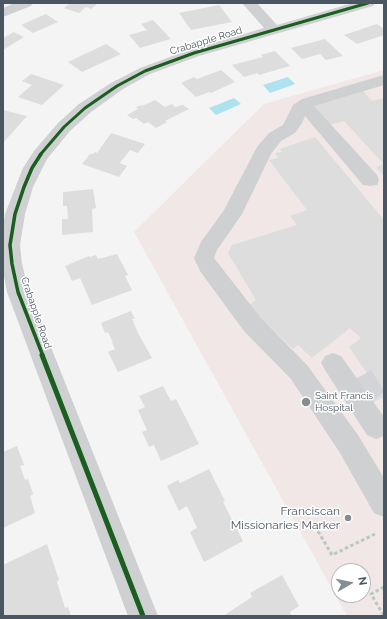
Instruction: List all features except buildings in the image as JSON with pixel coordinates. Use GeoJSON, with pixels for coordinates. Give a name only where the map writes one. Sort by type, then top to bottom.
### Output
{"type":"FeatureCollection","features":[{"type":"Feature","properties":{"kind":"street"},"geometry":{"type":"LineString","coordinates":[[3,13],[26,3]]}},
{"type":"Feature","properties":{"kind":"street"},"geometry":{"type":"LineString","coordinates":[[249,3],[274,30]]}},
{"type":"Feature","properties":{"kind":"street","name":"Crabapple Road"},"geometry":{"type":"LineString","coordinates":[[143,616],[18,292],[12,264],[10,245],[15,214],[24,187],[36,161],[64,127],[85,108],[117,86],[151,68],[194,52],[368,3]]}},
{"type":"Feature","properties":{"kind":"street"},"geometry":{"type":"LineString","coordinates":[[383,499],[352,448],[299,372],[252,324],[207,265],[204,258],[208,247],[232,214],[263,151],[275,138],[288,130],[294,123],[299,109],[308,102],[384,80]]}},
{"type":"Feature","properties":{"kind":"street"},"geometry":{"type":"LineString","coordinates":[[304,105],[370,180]]}},
{"type":"Feature","properties":{"kind":"street"},"geometry":{"type":"LineString","coordinates":[[299,372],[326,363],[333,363],[344,364],[352,368],[360,377]]}},
{"type":"Feature","properties":{"kind":"street"},"geometry":{"type":"LineString","coordinates":[[333,363],[376,428]]}},
{"type":"Feature","properties":{"kind":"street"},"geometry":{"type":"LineString","coordinates":[[352,448],[370,436],[376,428],[379,417],[375,401]]}},
{"type":"Feature","properties":{"kind":"path"},"geometry":{"type":"LineString","coordinates":[[315,526],[332,555],[375,534]]}},
{"type":"Feature","properties":{"kind":"path"},"geometry":{"type":"LineString","coordinates":[[384,587],[371,594],[384,616]]}},
{"type":"Feature","properties":{"kind":"shaded area","name":"Saint Francis Hospital"},"geometry":{"type":"Polygon","coordinates":[[[384,70],[384,616],[347,616],[340,603],[371,603],[371,563],[331,563],[331,587],[134,232],[264,104],[384,70]]]}},
{"type":"Feature","properties":{"kind":"water"},"geometry":{"type":"Polygon","coordinates":[[[288,77],[295,84],[270,93],[263,85],[288,77]]]}},
{"type":"Feature","properties":{"kind":"water"},"geometry":{"type":"Polygon","coordinates":[[[234,98],[241,104],[216,115],[209,108],[234,98]]]}},
{"type":"Feature","properties":{"kind":"tunnel"},"geometry":{"type":"LineString","coordinates":[[360,377],[375,401]]}},
{"type":"Feature","properties":{"kind":"cycle path"},"geometry":{"type":"LineString","coordinates":[[143,616],[18,292],[12,264],[10,245],[15,214],[24,187],[32,168],[40,155],[64,127],[85,108],[117,86],[145,71],[194,53],[368,3]]}},
{"type":"Feature","properties":{"kind":"place","name":"Saint Francis Hospital"},"geometry":{"type":"Point","coordinates":[306,402]}},
{"type":"Feature","properties":{"kind":"place","name":"Franciscan Missionaries Marker"},"geometry":{"type":"Point","coordinates":[348,518]}}]}
